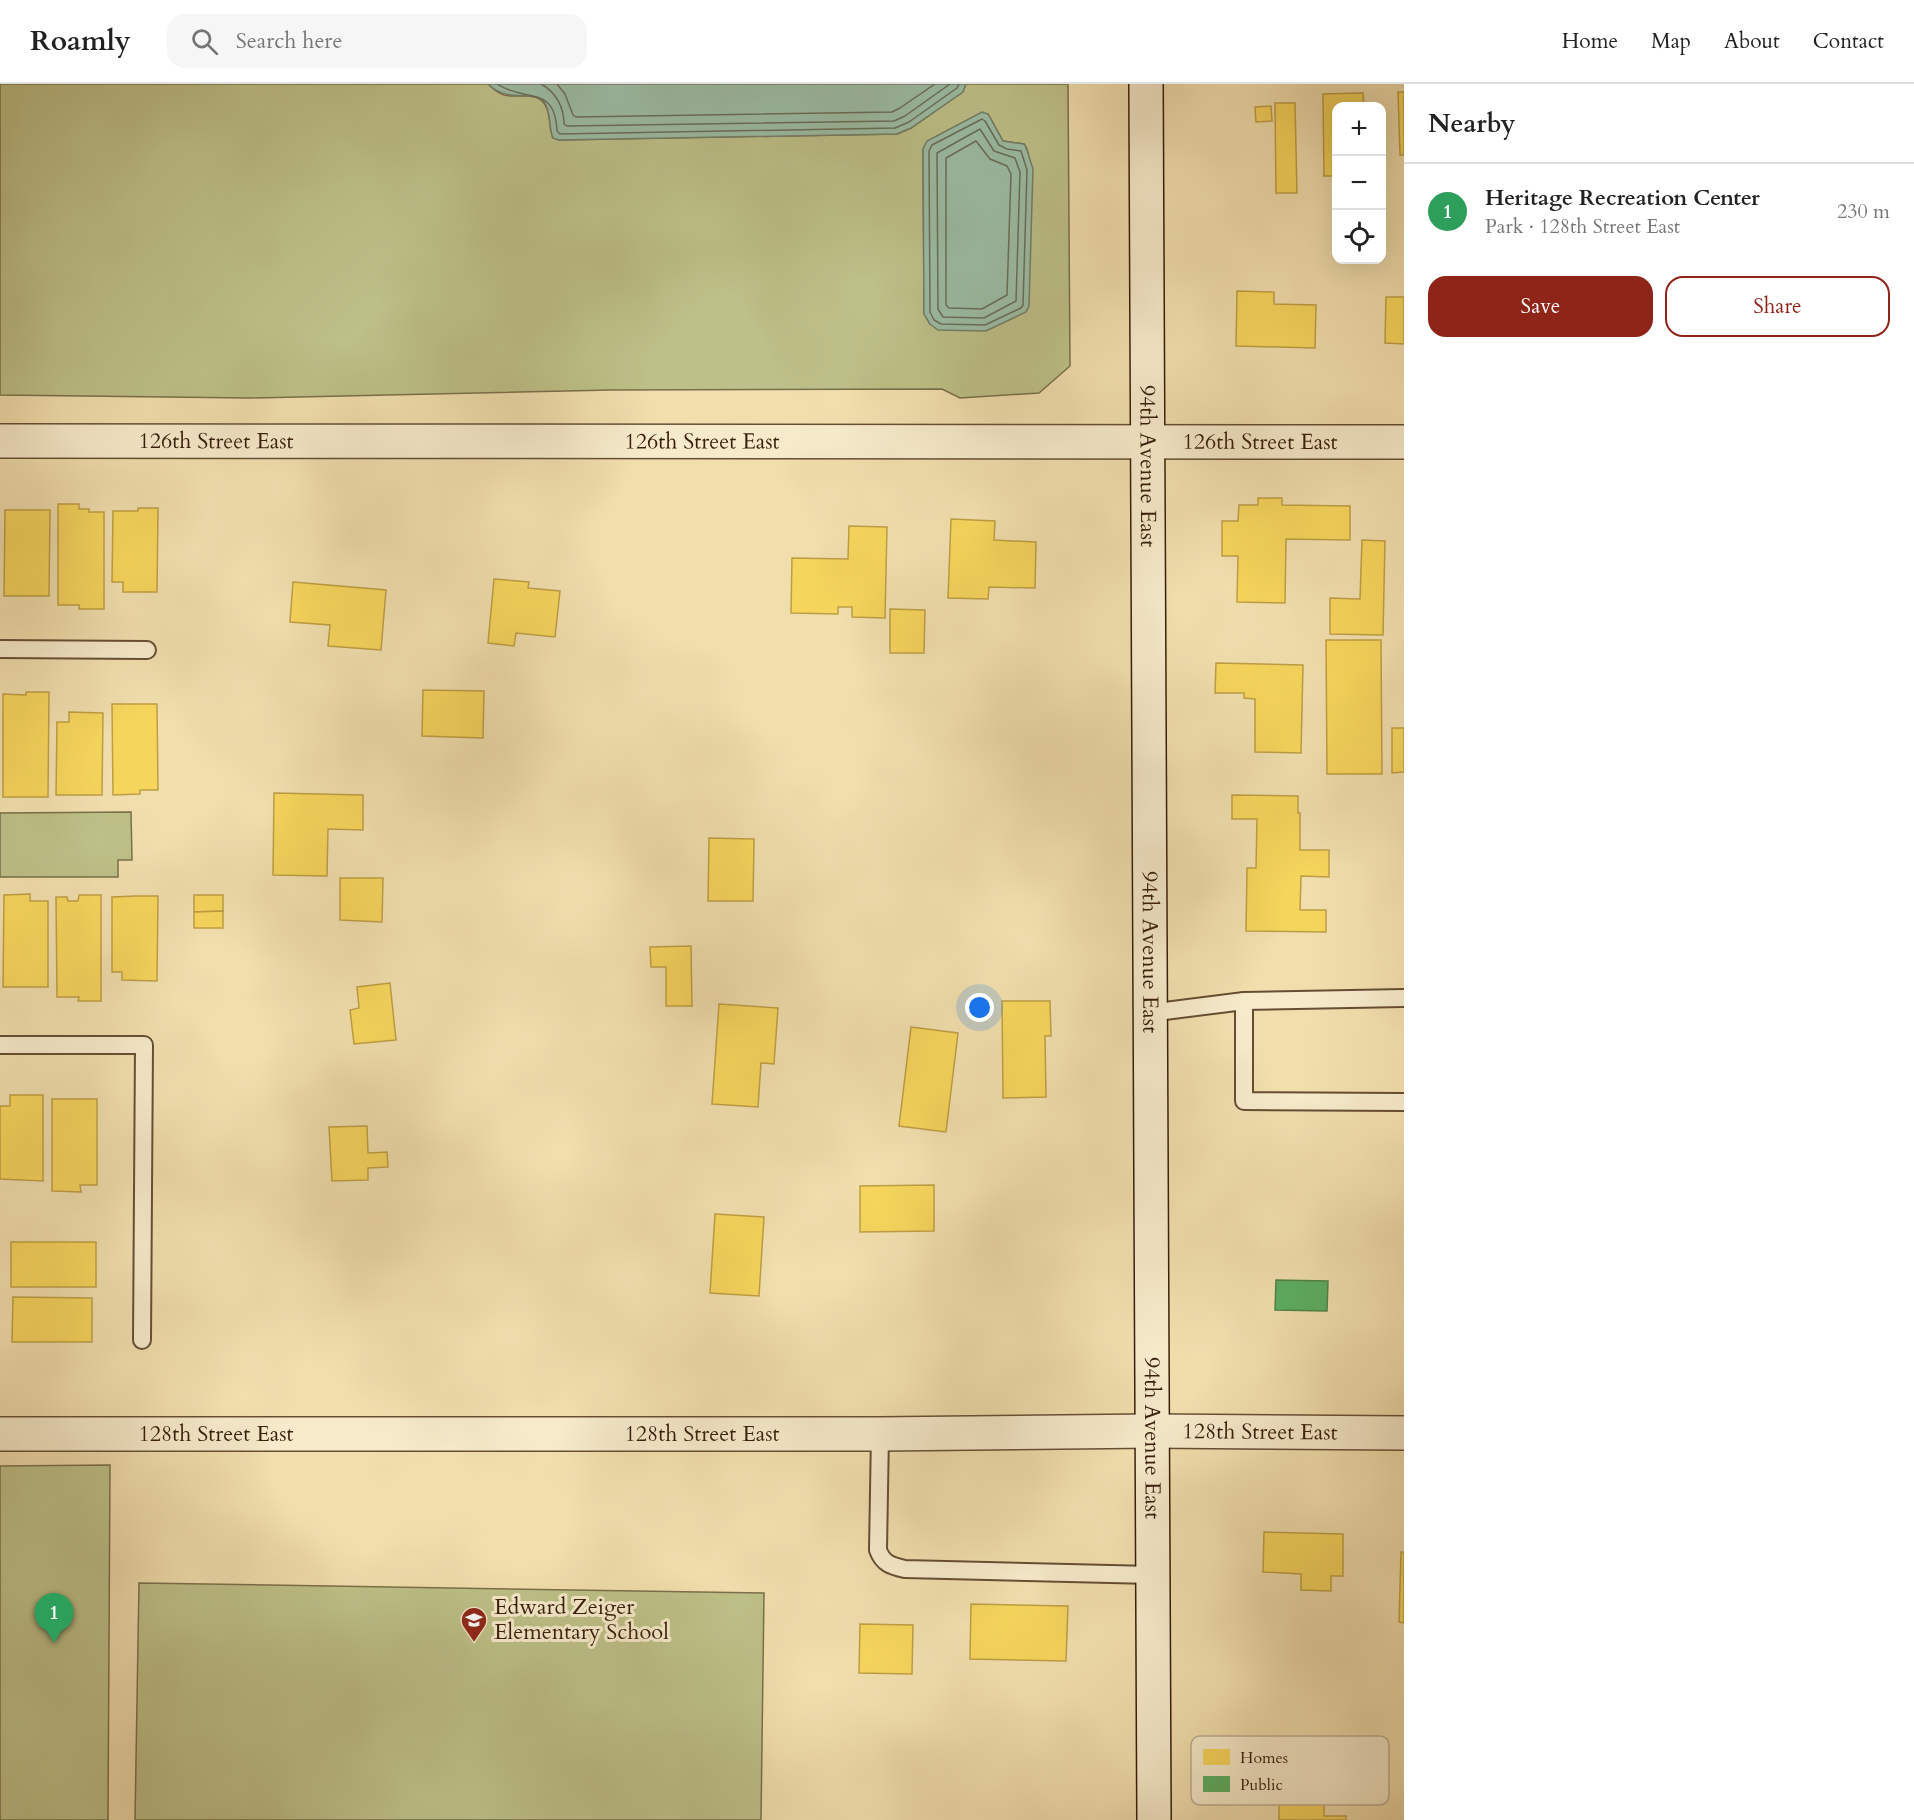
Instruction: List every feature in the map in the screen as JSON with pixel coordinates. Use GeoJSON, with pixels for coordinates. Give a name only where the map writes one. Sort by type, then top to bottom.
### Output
{"type":"FeatureCollection","features":[{"type":"Feature","properties":{"kind":"street","name":"94th Avenue East"},"geometry":{"type":"LineString","coordinates":[[1146,84],[1154,1820]]}},
{"type":"Feature","properties":{"kind":"street","name":"126th Street East"},"geometry":{"type":"LineString","coordinates":[[0,441],[1404,442]]}},
{"type":"Feature","properties":{"kind":"street","name":"128th Street East"},"geometry":{"type":"LineString","coordinates":[[0,1434],[880,1434],[1152,1431],[1404,1433]]}},
{"type":"Feature","properties":{"kind":"lane"},"geometry":{"type":"LineString","coordinates":[[0,650],[147,650]]}},
{"type":"Feature","properties":{"kind":"lane"},"geometry":{"type":"LineString","coordinates":[[1149,1013],[1244,1001],[1404,998]]}},
{"type":"Feature","properties":{"kind":"lane"},"geometry":{"type":"LineString","coordinates":[[1244,1001],[1244,1101],[1404,1102]]}},
{"type":"Feature","properties":{"kind":"lane"},"geometry":{"type":"LineString","coordinates":[[0,1045],[144,1046],[142,1341]]}},
{"type":"Feature","properties":{"kind":"lane"},"geometry":{"type":"LineString","coordinates":[[880,1434],[878,1550],[881,1558],[888,1564],[905,1569],[1152,1575]]}},
{"type":"Feature","properties":{"kind":"shaded area"},"geometry":{"type":"Polygon","coordinates":[[[0,84],[488,84],[504,95],[532,96],[541,100],[548,113],[553,138],[559,140],[897,134],[911,128],[962,92],[966,84],[1068,84],[1070,366],[1039,393],[960,398],[942,389],[611,390],[249,398],[0,395],[0,84]],[[988,114],[923,150],[924,313],[930,324],[1029,161],[1024,144],[1003,141],[988,114]]]}},
{"type":"Feature","properties":{"kind":"shaded area"},"geometry":{"type":"Polygon","coordinates":[[[131,812],[132,860],[118,860],[118,877],[0,877],[0,813],[131,812]]]}},
{"type":"Feature","properties":{"kind":"shaded area"},"geometry":{"type":"Polygon","coordinates":[[[110,1465],[108,1820],[0,1820],[0,1466],[110,1465]]]}},
{"type":"Feature","properties":{"kind":"shaded area"},"geometry":{"type":"Polygon","coordinates":[[[139,1583],[764,1593],[761,1820],[135,1820],[139,1583]]]}},
{"type":"Feature","properties":{"kind":"water"},"geometry":{"type":"Polygon","coordinates":[[[488,84],[966,84],[963,92],[911,128],[897,134],[559,140],[553,138],[548,111],[544,102],[539,98],[504,93],[488,84]]]}},
{"type":"Feature","properties":{"kind":"water"},"geometry":{"type":"Polygon","coordinates":[[[982,112],[988,114],[1003,141],[1024,144],[1033,168],[1029,306],[1026,312],[986,331],[938,330],[930,324],[924,314],[923,149],[927,141],[982,112]]]}},
{"type":"Feature","properties":{"kind":"building: Homes"},"geometry":{"type":"Polygon","coordinates":[[[1398,92],[1404,92],[1404,155],[1400,155],[1398,92]]]}},
{"type":"Feature","properties":{"kind":"building: Homes"},"geometry":{"type":"Polygon","coordinates":[[[1363,93],[1364,102],[1332,102],[1332,176],[1324,176],[1323,94],[1363,93]]]}},
{"type":"Feature","properties":{"kind":"building: Homes"},"geometry":{"type":"Polygon","coordinates":[[[1275,103],[1295,103],[1297,193],[1276,193],[1275,103]]]}},
{"type":"Feature","properties":{"kind":"building: Homes"},"geometry":{"type":"Polygon","coordinates":[[[1271,106],[1272,121],[1256,122],[1255,107],[1271,106]]]}},
{"type":"Feature","properties":{"kind":"building: Homes"},"geometry":{"type":"Polygon","coordinates":[[[1237,291],[1274,292],[1274,304],[1316,305],[1315,348],[1236,346],[1237,291]]]}},
{"type":"Feature","properties":{"kind":"building: Homes"},"geometry":{"type":"Polygon","coordinates":[[[1386,297],[1404,297],[1404,344],[1385,343],[1386,297]]]}},
{"type":"Feature","properties":{"kind":"building: Homes"},"geometry":{"type":"Polygon","coordinates":[[[1258,498],[1282,498],[1282,505],[1350,506],[1350,540],[1286,539],[1285,603],[1237,602],[1238,556],[1222,556],[1222,521],[1238,521],[1239,505],[1258,505],[1258,498]]]}},
{"type":"Feature","properties":{"kind":"building: Homes"},"geometry":{"type":"Polygon","coordinates":[[[58,504],[79,504],[79,509],[104,512],[104,609],[79,609],[79,605],[58,605],[58,504]]]}},
{"type":"Feature","properties":{"kind":"building: Homes"},"geometry":{"type":"Polygon","coordinates":[[[138,508],[158,508],[157,592],[123,592],[123,582],[112,582],[113,511],[138,511],[138,508]]]}},
{"type":"Feature","properties":{"kind":"building: Homes"},"geometry":{"type":"Polygon","coordinates":[[[5,510],[50,510],[49,596],[4,596],[5,510]]]}},
{"type":"Feature","properties":{"kind":"building: Homes"},"geometry":{"type":"Polygon","coordinates":[[[951,519],[995,521],[994,540],[1036,542],[1035,588],[989,587],[988,599],[948,598],[951,519]]]}},
{"type":"Feature","properties":{"kind":"building: Homes"},"geometry":{"type":"Polygon","coordinates":[[[849,526],[887,527],[885,618],[852,617],[852,607],[838,607],[838,614],[791,613],[792,558],[848,559],[849,526]]]}},
{"type":"Feature","properties":{"kind":"building: Homes"},"geometry":{"type":"Polygon","coordinates":[[[1362,540],[1385,541],[1383,635],[1330,634],[1330,598],[1360,599],[1362,540]]]}},
{"type":"Feature","properties":{"kind":"building: Homes"},"geometry":{"type":"Polygon","coordinates":[[[494,579],[529,582],[528,588],[560,591],[555,637],[516,633],[514,646],[488,643],[494,579]]]}},
{"type":"Feature","properties":{"kind":"building: Homes"},"geometry":{"type":"Polygon","coordinates":[[[293,582],[386,590],[381,650],[328,646],[330,625],[290,622],[293,582]]]}},
{"type":"Feature","properties":{"kind":"building: Homes"},"geometry":{"type":"Polygon","coordinates":[[[890,609],[925,610],[924,653],[890,653],[890,609]]]}},
{"type":"Feature","properties":{"kind":"building: Homes"},"geometry":{"type":"Polygon","coordinates":[[[1326,640],[1381,640],[1382,774],[1327,774],[1326,640]]]}},
{"type":"Feature","properties":{"kind":"building: Homes"},"geometry":{"type":"Polygon","coordinates":[[[1216,663],[1303,665],[1301,753],[1255,752],[1255,699],[1244,698],[1244,693],[1215,693],[1216,663]]]}},
{"type":"Feature","properties":{"kind":"building: Homes"},"geometry":{"type":"Polygon","coordinates":[[[423,690],[484,691],[483,738],[422,736],[423,690]]]}},
{"type":"Feature","properties":{"kind":"building: Homes"},"geometry":{"type":"Polygon","coordinates":[[[26,692],[49,692],[48,797],[3,797],[3,694],[26,695],[26,692]]]}},
{"type":"Feature","properties":{"kind":"building: Homes"},"geometry":{"type":"Polygon","coordinates":[[[112,704],[157,704],[158,790],[140,790],[140,794],[113,795],[112,704]]]}},
{"type":"Feature","properties":{"kind":"building: Homes"},"geometry":{"type":"Polygon","coordinates":[[[69,712],[103,713],[102,795],[56,795],[57,722],[69,722],[69,712]]]}},
{"type":"Feature","properties":{"kind":"building: Homes"},"geometry":{"type":"Polygon","coordinates":[[[1392,728],[1404,728],[1404,772],[1392,773],[1392,728]]]}},
{"type":"Feature","properties":{"kind":"building: Homes"},"geometry":{"type":"Polygon","coordinates":[[[274,793],[363,795],[363,830],[328,829],[327,876],[273,875],[274,793]]]}},
{"type":"Feature","properties":{"kind":"building: Homes"},"geometry":{"type":"Polygon","coordinates":[[[1232,795],[1298,796],[1300,850],[1329,850],[1329,877],[1301,876],[1300,910],[1326,910],[1326,932],[1246,931],[1247,868],[1256,868],[1257,819],[1232,819],[1232,795]]]}},
{"type":"Feature","properties":{"kind":"building: Homes"},"geometry":{"type":"Polygon","coordinates":[[[709,838],[754,839],[753,901],[708,901],[709,838]]]}},
{"type":"Feature","properties":{"kind":"building: Homes"},"geometry":{"type":"Polygon","coordinates":[[[340,878],[383,878],[382,922],[340,920],[340,878]]]}},
{"type":"Feature","properties":{"kind":"building: Homes"},"geometry":{"type":"Polygon","coordinates":[[[30,894],[30,901],[48,901],[48,987],[3,987],[4,895],[30,894]]]}},
{"type":"Feature","properties":{"kind":"building: Homes"},"geometry":{"type":"Polygon","coordinates":[[[79,895],[101,895],[101,1001],[78,1001],[79,997],[57,997],[56,897],[67,897],[68,901],[78,901],[79,895]]]}},
{"type":"Feature","properties":{"kind":"building: Homes"},"geometry":{"type":"Polygon","coordinates":[[[194,895],[223,895],[223,911],[194,912],[194,895]]]}},
{"type":"Feature","properties":{"kind":"building: Homes"},"geometry":{"type":"Polygon","coordinates":[[[158,896],[157,981],[122,980],[122,972],[112,972],[112,897],[158,896]]]}},
{"type":"Feature","properties":{"kind":"building: Homes"},"geometry":{"type":"Polygon","coordinates":[[[223,911],[223,928],[194,928],[194,912],[223,911]]]}},
{"type":"Feature","properties":{"kind":"building: Homes"},"geometry":{"type":"Polygon","coordinates":[[[691,946],[692,1006],[666,1006],[666,967],[651,967],[650,947],[691,946]]]}},
{"type":"Feature","properties":{"kind":"building: Homes"},"geometry":{"type":"Polygon","coordinates":[[[390,983],[396,1040],[354,1044],[350,1010],[359,1008],[357,987],[390,983]]]}},
{"type":"Feature","properties":{"kind":"building: Homes"},"geometry":{"type":"Polygon","coordinates":[[[1002,1001],[1050,1001],[1051,1036],[1045,1036],[1046,1097],[1003,1098],[1002,1001]]]}},
{"type":"Feature","properties":{"kind":"building: Homes"},"geometry":{"type":"Polygon","coordinates":[[[719,1004],[778,1008],[774,1064],[761,1063],[758,1107],[712,1104],[719,1004]]]}},
{"type":"Feature","properties":{"kind":"building: Homes"},"geometry":{"type":"Polygon","coordinates":[[[911,1027],[958,1033],[946,1132],[899,1126],[911,1027]]]}},
{"type":"Feature","properties":{"kind":"building: Homes"},"geometry":{"type":"Polygon","coordinates":[[[10,1095],[43,1095],[43,1181],[0,1179],[0,1106],[10,1106],[10,1095]]]}},
{"type":"Feature","properties":{"kind":"building: Homes"},"geometry":{"type":"Polygon","coordinates":[[[52,1099],[97,1099],[97,1185],[80,1185],[81,1192],[52,1191],[52,1099]]]}},
{"type":"Feature","properties":{"kind":"building: Homes"},"geometry":{"type":"Polygon","coordinates":[[[367,1126],[368,1153],[387,1152],[388,1167],[368,1168],[368,1180],[332,1181],[329,1127],[367,1126]]]}},
{"type":"Feature","properties":{"kind":"building: Homes"},"geometry":{"type":"Polygon","coordinates":[[[934,1185],[934,1231],[860,1232],[860,1186],[934,1185]]]}},
{"type":"Feature","properties":{"kind":"building: Homes"},"geometry":{"type":"Polygon","coordinates":[[[715,1214],[764,1217],[759,1296],[710,1293],[715,1214]]]}},
{"type":"Feature","properties":{"kind":"building: Homes"},"geometry":{"type":"Polygon","coordinates":[[[11,1242],[96,1242],[96,1287],[11,1287],[11,1242]]]}},
{"type":"Feature","properties":{"kind":"building: Homes"},"geometry":{"type":"Polygon","coordinates":[[[13,1297],[92,1298],[92,1342],[12,1342],[13,1297]]]}},
{"type":"Feature","properties":{"kind":"building: Homes"},"geometry":{"type":"Polygon","coordinates":[[[1264,1532],[1343,1534],[1343,1576],[1331,1576],[1331,1591],[1301,1590],[1301,1574],[1263,1572],[1264,1532]]]}},
{"type":"Feature","properties":{"kind":"building: Homes"},"geometry":{"type":"Polygon","coordinates":[[[1401,1552],[1404,1552],[1404,1623],[1399,1622],[1401,1552]]]}},
{"type":"Feature","properties":{"kind":"building: Homes"},"geometry":{"type":"Polygon","coordinates":[[[971,1604],[1068,1606],[1066,1661],[970,1659],[971,1604]]]}},
{"type":"Feature","properties":{"kind":"building: Homes"},"geometry":{"type":"Polygon","coordinates":[[[860,1624],[913,1625],[912,1674],[859,1673],[860,1624]]]}},
{"type":"Feature","properties":{"kind":"building: Homes"},"geometry":{"type":"Polygon","coordinates":[[[1279,1805],[1324,1805],[1324,1816],[1346,1816],[1346,1820],[1279,1820],[1279,1805]]]}},
{"type":"Feature","properties":{"kind":"building: Public"},"geometry":{"type":"Polygon","coordinates":[[[1276,1280],[1328,1281],[1327,1311],[1275,1310],[1276,1280]]]}},
{"type":"Feature","properties":{"kind":"place","name":"Heritage Recreation Center"},"geometry":{"type":"Point","coordinates":[54,1643]}},
{"type":"Feature","properties":{"kind":"place","name":"Edward Zeiger Elementary School"},"geometry":{"type":"Point","coordinates":[474,1643]}}]}
